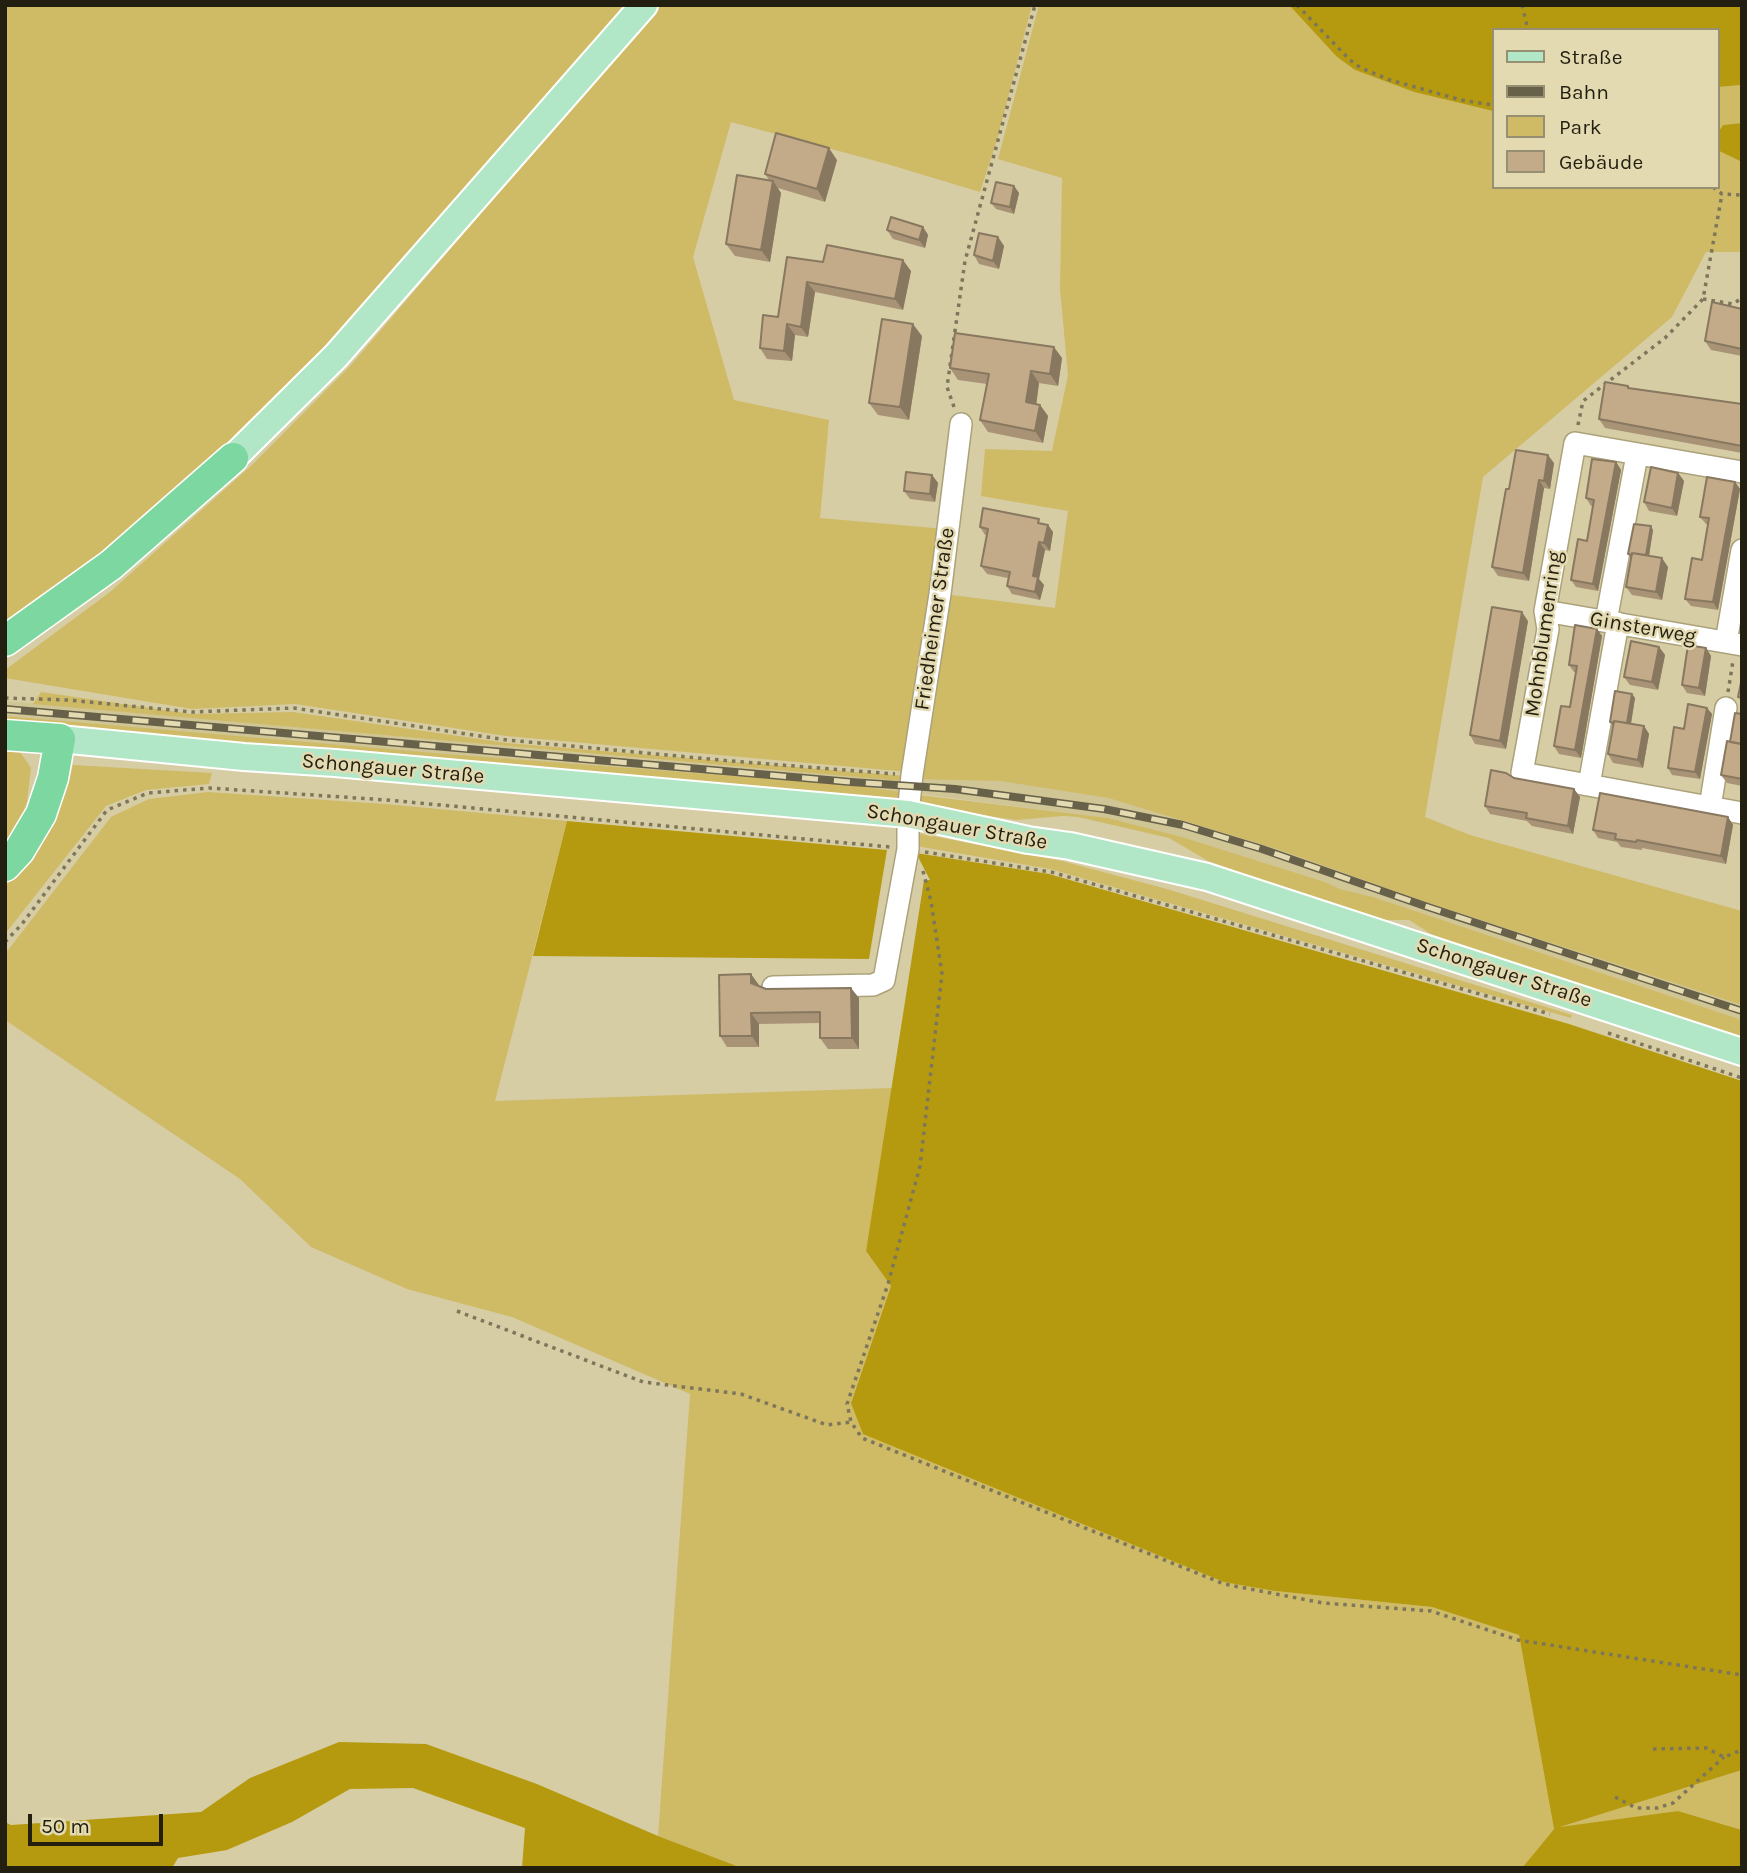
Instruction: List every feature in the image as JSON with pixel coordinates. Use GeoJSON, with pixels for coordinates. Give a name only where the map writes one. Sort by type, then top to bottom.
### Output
{"type":"FeatureCollection","features":[{"type":"Feature","properties":{"kind":"highway"},"geometry":{"type":"LineString","coordinates":[[5,640],[111,565],[233,458]]}},
{"type":"Feature","properties":{"kind":"highway"},"geometry":{"type":"LineString","coordinates":[[5,735],[60,739],[53,778],[41,814],[19,851],[5,866]]}},
{"type":"Feature","properties":{"kind":"main road"},"geometry":{"type":"LineString","coordinates":[[233,458],[336,356],[645,5]]}},
{"type":"Feature","properties":{"kind":"main road","name":"Schongauer Straße"},"geometry":{"type":"LineString","coordinates":[[60,739],[908,814],[1207,877],[1742,1052]]}},
{"type":"Feature","properties":{"kind":"street","name":"Friedheimer Straße"},"geometry":{"type":"LineString","coordinates":[[773,987],[873,985],[884,980],[908,849],[912,775],[940,594],[961,424]]}},
{"type":"Feature","properties":{"kind":"street"},"geometry":{"type":"LineString","coordinates":[[1575,443],[1742,472]]}},
{"type":"Feature","properties":{"kind":"street","name":"Mohnblumenring"},"geometry":{"type":"LineString","coordinates":[[1575,443],[1545,611],[1548,629],[1522,773],[1742,813]]}},
{"type":"Feature","properties":{"kind":"street"},"geometry":{"type":"LineString","coordinates":[[1589,785],[1637,454]]}},
{"type":"Feature","properties":{"kind":"street"},"geometry":{"type":"LineString","coordinates":[[1734,643],[1742,550]]}},
{"type":"Feature","properties":{"kind":"street","name":"Ginsterweg"},"geometry":{"type":"LineString","coordinates":[[1545,611],[1734,643]]}},
{"type":"Feature","properties":{"kind":"street"},"geometry":{"type":"LineString","coordinates":[[1710,807],[1726,708]]}},
{"type":"Feature","properties":{"kind":"path"},"geometry":{"type":"LineString","coordinates":[[961,424],[947,387],[965,261],[1035,5]]}},
{"type":"Feature","properties":{"kind":"path"},"geometry":{"type":"LineString","coordinates":[[1297,5],[1361,68],[1390,80],[1461,100],[1492,105]]}},
{"type":"Feature","properties":{"kind":"path"},"geometry":{"type":"LineString","coordinates":[[1522,5],[1528,28]]}},
{"type":"Feature","properties":{"kind":"path"},"geometry":{"type":"LineString","coordinates":[[1716,189],[1722,194],[1742,195]]}},
{"type":"Feature","properties":{"kind":"path"},"geometry":{"type":"LineString","coordinates":[[1575,443],[1583,401],[1665,338],[1703,299],[1722,194]]}},
{"type":"Feature","properties":{"kind":"path"},"geometry":{"type":"LineString","coordinates":[[1703,299],[1733,304],[1742,298]]}},
{"type":"Feature","properties":{"kind":"path"},"geometry":{"type":"LineString","coordinates":[[1726,708],[1734,643]]}},
{"type":"Feature","properties":{"kind":"path"},"geometry":{"type":"LineString","coordinates":[[5,698],[68,700],[192,712],[294,708],[507,740],[912,775]]}},
{"type":"Feature","properties":{"kind":"path"},"geometry":{"type":"LineString","coordinates":[[5,942],[22,924],[107,810],[148,793],[209,788],[387,800],[908,849],[1051,872],[1559,1017]]}},
{"type":"Feature","properties":{"kind":"path"},"geometry":{"type":"LineString","coordinates":[[908,849],[927,877],[942,974],[920,1166],[888,1284],[847,1404],[851,1422],[862,1438],[1224,1584],[1323,1602],[1431,1611],[1518,1640],[1742,1675]]}},
{"type":"Feature","properties":{"kind":"path"},"geometry":{"type":"LineString","coordinates":[[1597,1029],[1742,1078]]}},
{"type":"Feature","properties":{"kind":"path"},"geometry":{"type":"LineString","coordinates":[[457,1311],[643,1382],[741,1394],[827,1425],[851,1422]]}},
{"type":"Feature","properties":{"kind":"path"},"geometry":{"type":"LineString","coordinates":[[1653,1749],[1706,1748],[1724,1757]]}},
{"type":"Feature","properties":{"kind":"path"},"geometry":{"type":"LineString","coordinates":[[1615,1797],[1636,1808],[1657,1808],[1673,1803],[1724,1757],[1742,1750]]}},
{"type":"Feature","properties":{"kind":"shaded area"},"geometry":{"type":"Polygon","coordinates":[[[1289,5],[1742,5],[1742,85],[1719,87],[1719,28],[1492,28],[1492,111],[1414,92],[1355,70],[1337,57],[1289,5]]]}},
{"type":"Feature","properties":{"kind":"shaded area"},"geometry":{"type":"Polygon","coordinates":[[[1742,123],[1742,162],[1719,151],[1719,131],[1723,125],[1742,123]]]}},
{"type":"Feature","properties":{"kind":"shaded area"},"geometry":{"type":"Polygon","coordinates":[[[5,701],[728,766],[1000,781],[1108,798],[1274,848],[1426,902],[1742,1005],[1742,1020],[1373,897],[1340,889],[1182,837],[1108,818],[851,785],[372,749],[5,716],[5,701]]]}},
{"type":"Feature","properties":{"kind":"shaded area"},"geometry":{"type":"Polygon","coordinates":[[[567,821],[887,850],[869,959],[533,956],[567,821]]]}},
{"type":"Feature","properties":{"kind":"shaded area"},"geometry":{"type":"Polygon","coordinates":[[[916,853],[1049,874],[1569,1024],[1742,1081],[1742,1770],[1560,1827],[1678,1811],[1742,1830],[1742,1868],[1522,1868],[1554,1829],[1519,1635],[1432,1607],[1275,1591],[1224,1582],[863,1434],[851,1403],[891,1286],[866,1251],[924,880],[930,880],[916,853]]]}},
{"type":"Feature","properties":{"kind":"shaded area"},"geometry":{"type":"Polygon","coordinates":[[[339,1742],[426,1744],[537,1784],[658,1836],[742,1868],[522,1868],[525,1828],[413,1788],[350,1789],[292,1822],[227,1850],[178,1858],[172,1868],[5,1868],[5,1822],[11,1825],[201,1812],[250,1778],[339,1742]]]}},
{"type":"Feature","properties":{"kind":"green space"},"geometry":{"type":"Polygon","coordinates":[[[5,5],[632,5],[239,447],[5,635],[5,5]]]}},
{"type":"Feature","properties":{"kind":"green space"},"geometry":{"type":"Polygon","coordinates":[[[659,5],[1032,5],[997,140],[980,192],[731,122],[693,257],[734,400],[829,420],[820,518],[945,529],[909,772],[506,736],[295,704],[192,709],[5,678],[5,670],[110,592],[253,464],[351,365],[659,5]]]}},
{"type":"Feature","properties":{"kind":"green space"},"geometry":{"type":"Polygon","coordinates":[[[1039,5],[1289,5],[1337,57],[1355,70],[1414,92],[1492,111],[1492,189],[1719,189],[1719,151],[1742,162],[1742,252],[1706,252],[1672,317],[1483,477],[1425,817],[1470,835],[1742,911],[1742,1005],[1426,902],[1274,848],[1108,798],[1000,781],[916,779],[944,594],[1055,608],[1068,511],[981,496],[985,449],[1052,451],[1068,375],[1060,289],[1062,178],[998,159],[1039,5]]]}},
{"type":"Feature","properties":{"kind":"green space"},"geometry":{"type":"Polygon","coordinates":[[[1742,85],[1742,123],[1723,125],[1719,131],[1719,87],[1742,85]]]}},
{"type":"Feature","properties":{"kind":"green space"},"geometry":{"type":"Polygon","coordinates":[[[41,692],[191,714],[293,712],[507,743],[904,776],[903,781],[33,704],[41,692]]]}},
{"type":"Feature","properties":{"kind":"green space"},"geometry":{"type":"Polygon","coordinates":[[[5,716],[851,785],[902,792],[896,800],[885,802],[183,738],[5,725],[5,716]]]}},
{"type":"Feature","properties":{"kind":"green space"},"geometry":{"type":"Polygon","coordinates":[[[5,751],[20,752],[31,768],[27,802],[14,842],[5,851],[5,751]]]}},
{"type":"Feature","properties":{"kind":"green space"},"geometry":{"type":"Polygon","coordinates":[[[73,765],[212,773],[209,784],[146,790],[106,806],[5,934],[5,886],[27,866],[51,827],[66,792],[73,765]]]}},
{"type":"Feature","properties":{"kind":"green space"},"geometry":{"type":"Polygon","coordinates":[[[208,792],[385,804],[567,821],[495,1101],[892,1088],[866,1251],[891,1286],[851,1402],[1016,1495],[1122,1540],[1275,1591],[1432,1607],[1519,1635],[1554,1829],[1522,1868],[742,1868],[658,1836],[690,1394],[512,1317],[407,1289],[311,1247],[240,1179],[5,1020],[5,954],[111,817],[149,799],[208,792]]]}},
{"type":"Feature","properties":{"kind":"green space"},"geometry":{"type":"Polygon","coordinates":[[[919,795],[1108,818],[1182,837],[1340,889],[1373,897],[1742,1020],[1742,1038],[1431,934],[1409,920],[1386,920],[1248,875],[1208,861],[1169,838],[1078,817],[1016,820],[936,808],[922,805],[919,795]]]}},
{"type":"Feature","properties":{"kind":"green space"},"geometry":{"type":"Polygon","coordinates":[[[917,833],[1062,861],[1167,889],[1572,1015],[1571,1018],[1050,869],[916,846],[917,833]]]}},
{"type":"Feature","properties":{"kind":"green space"},"geometry":{"type":"Polygon","coordinates":[[[1742,1770],[1742,1830],[1678,1811],[1554,1829],[1742,1770]]]}},
{"type":"Feature","properties":{"kind":"building"},"geometry":{"type":"Polygon","coordinates":[[[776,133],[829,148],[817,189],[765,174],[776,133]]]}},
{"type":"Feature","properties":{"kind":"building"},"geometry":{"type":"Polygon","coordinates":[[[737,175],[773,181],[761,250],[726,244],[737,175]]]}},
{"type":"Feature","properties":{"kind":"building"},"geometry":{"type":"Polygon","coordinates":[[[996,182],[1014,186],[1010,207],[991,203],[996,182]]]}},
{"type":"Feature","properties":{"kind":"building"},"geometry":{"type":"Polygon","coordinates":[[[891,217],[923,227],[919,240],[887,230],[891,217]]]}},
{"type":"Feature","properties":{"kind":"building"},"geometry":{"type":"Polygon","coordinates":[[[979,233],[998,237],[993,261],[974,255],[979,233]]]}},
{"type":"Feature","properties":{"kind":"building"},"geometry":{"type":"Polygon","coordinates":[[[827,245],[903,260],[895,299],[807,282],[801,327],[787,324],[784,351],[760,348],[763,315],[778,317],[787,257],[823,262],[827,245]]]}},
{"type":"Feature","properties":{"kind":"building"},"geometry":{"type":"Polygon","coordinates":[[[1712,302],[1742,309],[1742,349],[1705,341],[1712,302]]]}},
{"type":"Feature","properties":{"kind":"building"},"geometry":{"type":"Polygon","coordinates":[[[882,319],[913,324],[900,407],[869,403],[882,319]]]}},
{"type":"Feature","properties":{"kind":"building"},"geometry":{"type":"Polygon","coordinates":[[[955,333],[1054,347],[1050,374],[1031,371],[1026,402],[1040,405],[1035,431],[980,420],[989,374],[950,368],[955,333]]]}},
{"type":"Feature","properties":{"kind":"building"},"geometry":{"type":"Polygon","coordinates":[[[1605,382],[1628,388],[1742,404],[1742,446],[1599,419],[1605,382]]]}},
{"type":"Feature","properties":{"kind":"building"},"geometry":{"type":"Polygon","coordinates":[[[1516,450],[1548,455],[1544,481],[1539,480],[1523,573],[1492,567],[1516,450]]]}},
{"type":"Feature","properties":{"kind":"building"},"geometry":{"type":"Polygon","coordinates":[[[1592,459],[1616,462],[1593,584],[1571,580],[1578,539],[1587,541],[1594,500],[1586,498],[1592,459]]]}},
{"type":"Feature","properties":{"kind":"building"},"geometry":{"type":"Polygon","coordinates":[[[1651,467],[1678,473],[1672,508],[1644,502],[1651,467]]]}},
{"type":"Feature","properties":{"kind":"building"},"geometry":{"type":"Polygon","coordinates":[[[906,472],[932,475],[930,494],[904,491],[906,472]]]}},
{"type":"Feature","properties":{"kind":"building"},"geometry":{"type":"Polygon","coordinates":[[[1707,477],[1735,482],[1713,602],[1685,599],[1692,558],[1702,560],[1709,518],[1700,517],[1707,477]]]}},
{"type":"Feature","properties":{"kind":"building"},"geometry":{"type":"Polygon","coordinates":[[[983,508],[1039,519],[1038,523],[1048,525],[1044,543],[1039,542],[1033,576],[1038,577],[1035,592],[1007,586],[1010,572],[981,566],[988,529],[980,527],[983,508]]]}},
{"type":"Feature","properties":{"kind":"building"},"geometry":{"type":"Polygon","coordinates":[[[1634,524],[1651,526],[1646,555],[1628,554],[1634,524]]]}},
{"type":"Feature","properties":{"kind":"building"},"geometry":{"type":"Polygon","coordinates":[[[1632,553],[1662,558],[1656,592],[1626,587],[1632,553]]]}},
{"type":"Feature","properties":{"kind":"building"},"geometry":{"type":"Polygon","coordinates":[[[1492,607],[1522,612],[1500,741],[1470,735],[1492,607]]]}},
{"type":"Feature","properties":{"kind":"building"},"geometry":{"type":"Polygon","coordinates":[[[1575,625],[1597,629],[1575,750],[1554,746],[1561,706],[1570,707],[1577,666],[1569,665],[1575,625]]]}},
{"type":"Feature","properties":{"kind":"building"},"geometry":{"type":"Polygon","coordinates":[[[1631,641],[1659,647],[1652,682],[1624,677],[1631,641]]]}},
{"type":"Feature","properties":{"kind":"building"},"geometry":{"type":"Polygon","coordinates":[[[1688,645],[1706,648],[1699,688],[1682,685],[1688,645]]]}},
{"type":"Feature","properties":{"kind":"building"},"geometry":{"type":"Polygon","coordinates":[[[1742,678],[1742,698],[1738,697],[1742,678]]]}},
{"type":"Feature","properties":{"kind":"building"},"geometry":{"type":"Polygon","coordinates":[[[1615,691],[1632,694],[1627,723],[1610,722],[1615,691]]]}},
{"type":"Feature","properties":{"kind":"building"},"geometry":{"type":"Polygon","coordinates":[[[1688,704],[1707,708],[1695,772],[1668,768],[1674,727],[1684,729],[1688,704]]]}},
{"type":"Feature","properties":{"kind":"building"},"geometry":{"type":"Polygon","coordinates":[[[1735,713],[1742,714],[1741,744],[1730,742],[1735,713]]]}},
{"type":"Feature","properties":{"kind":"building"},"geometry":{"type":"Polygon","coordinates":[[[1614,721],[1644,726],[1638,760],[1608,754],[1614,721]]]}},
{"type":"Feature","properties":{"kind":"building"},"geometry":{"type":"Polygon","coordinates":[[[1727,741],[1742,744],[1742,779],[1721,775],[1727,741]]]}},
{"type":"Feature","properties":{"kind":"building"},"geometry":{"type":"Polygon","coordinates":[[[1491,770],[1514,778],[1574,789],[1568,826],[1526,818],[1527,813],[1485,806],[1491,770]]]}},
{"type":"Feature","properties":{"kind":"building"},"geometry":{"type":"Polygon","coordinates":[[[1600,793],[1728,817],[1721,856],[1637,840],[1615,839],[1616,834],[1593,830],[1600,793]]]}},
{"type":"Feature","properties":{"kind":"building"},"geometry":{"type":"Polygon","coordinates":[[[751,974],[751,983],[766,989],[851,988],[852,1038],[820,1038],[820,1012],[751,1013],[752,1036],[720,1036],[719,975],[751,974]]]}},
{"type":"Feature","properties":{"kind":"railway"},"geometry":{"type":"LineString","coordinates":[[5,709],[955,789],[1104,809],[1183,825],[1262,849],[1742,1011]]}}]}
